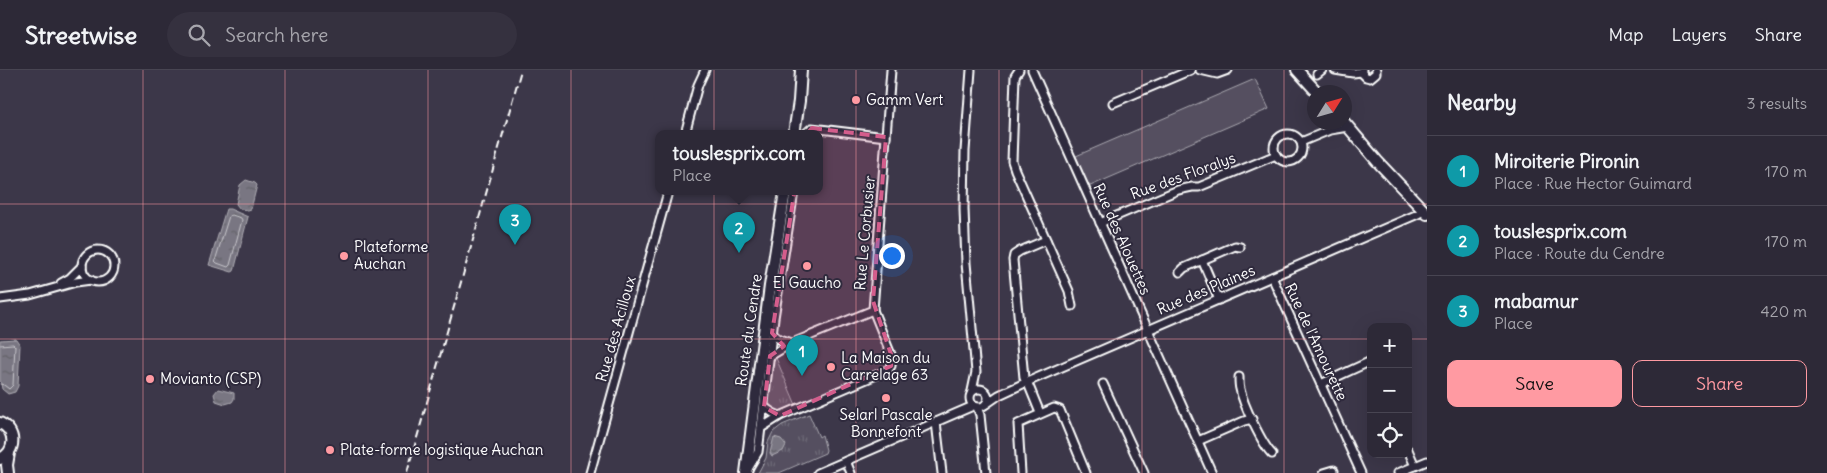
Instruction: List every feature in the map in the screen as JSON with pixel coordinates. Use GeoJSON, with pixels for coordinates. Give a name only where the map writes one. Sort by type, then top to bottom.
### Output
{"type":"FeatureCollection","features":[{"type":"Feature","properties":{"kind":"main road"},"geometry":{"type":"LineString","coordinates":[[1297,70],[1311,85]]}},
{"type":"Feature","properties":{"kind":"main road"},"geometry":{"type":"LineString","coordinates":[[794,130],[801,71]]}},
{"type":"Feature","properties":{"kind":"main road"},"geometry":{"type":"LineString","coordinates":[[1350,130],[1425,213]]}},
{"type":"Feature","properties":{"kind":"main road","name":"Route du Cendre"},"geometry":{"type":"LineString","coordinates":[[746,472],[785,195]]}},
{"type":"Feature","properties":{"kind":"main road"},"geometry":{"type":"LineString","coordinates":[[0,424],[8,429],[12,434],[13,440],[7,465],[8,473]]}},
{"type":"Feature","properties":{"kind":"main road"},"geometry":{"type":"LineString","coordinates":[[0,459],[9,453]]}},
{"type":"Feature","properties":{"kind":"main road"},"geometry":{"type":"LineString","coordinates":[[0,468],[2,473]]}},
{"type":"Feature","properties":{"kind":"street"},"geometry":{"type":"LineString","coordinates":[[685,130],[698,86],[706,70]]}},
{"type":"Feature","properties":{"kind":"street","name":"Rue Le Corbusier"},"geometry":{"type":"LineString","coordinates":[[770,356],[792,344],[873,310],[891,70]]}},
{"type":"Feature","properties":{"kind":"street"},"geometry":{"type":"LineString","coordinates":[[961,411],[971,394],[976,372],[966,263],[964,209],[971,70]]}},
{"type":"Feature","properties":{"kind":"street"},"geometry":{"type":"LineString","coordinates":[[1019,70],[1015,76],[1012,161],[1069,291],[1072,306]]}},
{"type":"Feature","properties":{"kind":"street","name":"Rue des Alouettes"},"geometry":{"type":"LineString","coordinates":[[1032,70],[1212,473]]}},
{"type":"Feature","properties":{"kind":"street"},"geometry":{"type":"LineString","coordinates":[[1113,103],[1191,70]]}},
{"type":"Feature","properties":{"kind":"street"},"geometry":{"type":"LineString","coordinates":[[1200,70],[1217,74],[1228,70]]}},
{"type":"Feature","properties":{"kind":"street"},"geometry":{"type":"LineString","coordinates":[[1335,70],[1353,73],[1361,71],[1366,77],[1370,78],[1376,74],[1376,70]]}},
{"type":"Feature","properties":{"kind":"street"},"geometry":{"type":"LineString","coordinates":[[810,130],[812,128],[886,138]]}},
{"type":"Feature","properties":{"kind":"street"},"geometry":{"type":"LineString","coordinates":[[1276,155],[1274,146],[1278,138],[1286,134],[1295,136],[1301,142],[1330,130]]}},
{"type":"Feature","properties":{"kind":"street","name":"Rue des Floralys"},"geometry":{"type":"LineString","coordinates":[[1100,223],[1178,190],[1199,187],[1276,155],[1286,162],[1295,160],[1302,150],[1301,142]]}},
{"type":"Feature","properties":{"kind":"street","name":"Rue des Acilloux"},"geometry":{"type":"LineString","coordinates":[[590,473],[667,195]]}},
{"type":"Feature","properties":{"kind":"street"},"geometry":{"type":"LineString","coordinates":[[746,472],[758,452],[772,333],[794,195]]}},
{"type":"Feature","properties":{"kind":"street","name":"Rue des Plaines"},"geometry":{"type":"LineString","coordinates":[[818,473],[961,411],[980,406],[1027,382],[1425,213]]}},
{"type":"Feature","properties":{"kind":"street"},"geometry":{"type":"LineString","coordinates":[[1040,413],[1024,378],[1014,255],[1046,240]]}},
{"type":"Feature","properties":{"kind":"street"},"geometry":{"type":"LineString","coordinates":[[1180,272],[1184,268],[1235,246],[1240,247]]}},
{"type":"Feature","properties":{"kind":"street"},"geometry":{"type":"LineString","coordinates":[[0,299],[30,295],[76,282],[91,280],[98,282],[108,278],[114,268],[112,258],[105,252],[94,250],[85,257],[82,266],[70,278],[54,287]]}},
{"type":"Feature","properties":{"kind":"street"},"geometry":{"type":"LineString","coordinates":[[1202,260],[1219,300]]}},
{"type":"Feature","properties":{"kind":"street"},"geometry":{"type":"LineString","coordinates":[[82,266],[83,272],[91,280]]}},
{"type":"Feature","properties":{"kind":"street","name":"Rue de l'Amourette"},"geometry":{"type":"LineString","coordinates":[[1272,277],[1361,473]]}},
{"type":"Feature","properties":{"kind":"street"},"geometry":{"type":"LineString","coordinates":[[761,428],[780,416],[884,372],[891,366],[892,358],[873,310]]}},
{"type":"Feature","properties":{"kind":"street"},"geometry":{"type":"LineString","coordinates":[[772,333],[777,338],[792,344]]}},
{"type":"Feature","properties":{"kind":"street"},"geometry":{"type":"LineString","coordinates":[[1320,384],[1367,364]]}},
{"type":"Feature","properties":{"kind":"street"},"geometry":{"type":"LineString","coordinates":[[976,372],[988,399],[980,406]]}},
{"type":"Feature","properties":{"kind":"street"},"geometry":{"type":"LineString","coordinates":[[1239,377],[1240,389],[1252,419],[1264,446],[1272,454]]}},
{"type":"Feature","properties":{"kind":"street"},"geometry":{"type":"LineString","coordinates":[[1102,384],[1144,473]]}},
{"type":"Feature","properties":{"kind":"street"},"geometry":{"type":"LineString","coordinates":[[971,394],[977,389],[999,395]]}},
{"type":"Feature","properties":{"kind":"street"},"geometry":{"type":"LineString","coordinates":[[971,394],[980,406],[986,473]]}},
{"type":"Feature","properties":{"kind":"street"},"geometry":{"type":"LineString","coordinates":[[764,406],[773,414],[780,416]]}},
{"type":"Feature","properties":{"kind":"street"},"geometry":{"type":"LineString","coordinates":[[1020,473],[1018,424],[1054,408],[1060,410],[1086,473]]}},
{"type":"Feature","properties":{"kind":"street"},"geometry":{"type":"LineString","coordinates":[[1198,441],[1252,419]]}},
{"type":"Feature","properties":{"kind":"street"},"geometry":{"type":"LineString","coordinates":[[936,422],[942,473]]}},
{"type":"Feature","properties":{"kind":"street"},"geometry":{"type":"LineString","coordinates":[[1412,458],[1415,466]]}},
{"type":"Feature","properties":{"kind":"street"},"geometry":{"type":"LineString","coordinates":[[846,461],[851,473]]}},
{"type":"Feature","properties":{"kind":"street"},"geometry":{"type":"LineString","coordinates":[[1398,473],[1427,461]]}},
{"type":"Feature","properties":{"kind":"street"},"geometry":{"type":"LineString","coordinates":[[1324,473],[1334,470]]}},
{"type":"Feature","properties":{"kind":"highlighted area"},"geometry":{"type":"Polygon","coordinates":[[[812,128],[886,137],[873,301],[892,357],[891,366],[780,416],[764,407],[770,356],[784,346],[772,333],[803,138],[812,128]]]}},
{"type":"Feature","properties":{"kind":"green space"},"geometry":{"type":"Polygon","coordinates":[[[1255,79],[1269,109],[1088,187],[1076,156],[1255,79]]]}},
{"type":"Feature","properties":{"kind":"green space"},"geometry":{"type":"Polygon","coordinates":[[[776,358],[796,405],[780,411],[772,407],[768,399],[772,363],[776,358]]]}},
{"type":"Feature","properties":{"kind":"green space"},"geometry":{"type":"Polygon","coordinates":[[[809,414],[819,437],[822,435],[825,453],[779,473],[758,473],[766,458],[768,442],[773,432],[782,425],[809,414]]]}},
{"type":"Feature","properties":{"kind":"water"},"geometry":{"type":"Polygon","coordinates":[[[246,180],[257,185],[251,209],[248,210],[240,209],[236,204],[240,185],[246,180]]]}},
{"type":"Feature","properties":{"kind":"water"},"geometry":{"type":"Polygon","coordinates":[[[226,209],[248,217],[234,271],[232,272],[209,265],[226,209]]]}},
{"type":"Feature","properties":{"kind":"water"},"geometry":{"type":"Polygon","coordinates":[[[16,339],[20,345],[18,386],[15,392],[8,394],[2,389],[0,379],[0,340],[16,339]]]}},
{"type":"Feature","properties":{"kind":"water"},"geometry":{"type":"Polygon","coordinates":[[[218,389],[234,393],[232,402],[225,404],[216,401],[214,394],[218,389]]]}},
{"type":"Feature","properties":{"kind":"water"},"geometry":{"type":"Polygon","coordinates":[[[774,437],[781,439],[786,445],[783,451],[772,456],[770,453],[774,437]]]}},
{"type":"Feature","properties":{"kind":"railway"},"geometry":{"type":"LineString","coordinates":[[407,473],[521,70]]}},
{"type":"Feature","properties":{"kind":"place","name":"Gamm Vert"},"geometry":{"type":"Point","coordinates":[856,100]}},
{"type":"Feature","properties":{"kind":"place","name":"mabamur"},"geometry":{"type":"Point","coordinates":[515,245]}},
{"type":"Feature","properties":{"kind":"place","name":"touslesprix.com"},"geometry":{"type":"Point","coordinates":[739,253]}},
{"type":"Feature","properties":{"kind":"place","name":"Plateforme Auchan"},"geometry":{"type":"Point","coordinates":[344,256]}},
{"type":"Feature","properties":{"kind":"place","name":"El Gaucho"},"geometry":{"type":"Point","coordinates":[807,266]}},
{"type":"Feature","properties":{"kind":"place","name":"La Maison du Carrelage 63"},"geometry":{"type":"Point","coordinates":[831,367]}},
{"type":"Feature","properties":{"kind":"place","name":"Miroiterie Pironin"},"geometry":{"type":"Point","coordinates":[802,376]}},
{"type":"Feature","properties":{"kind":"place","name":"Movianto (CSP)"},"geometry":{"type":"Point","coordinates":[150,379]}},
{"type":"Feature","properties":{"kind":"place","name":"Selarl Pascale Bonnefont"},"geometry":{"type":"Point","coordinates":[886,398]}},
{"type":"Feature","properties":{"kind":"place","name":"Plate-forme logistique Auchan"},"geometry":{"type":"Point","coordinates":[330,450]}}]}
